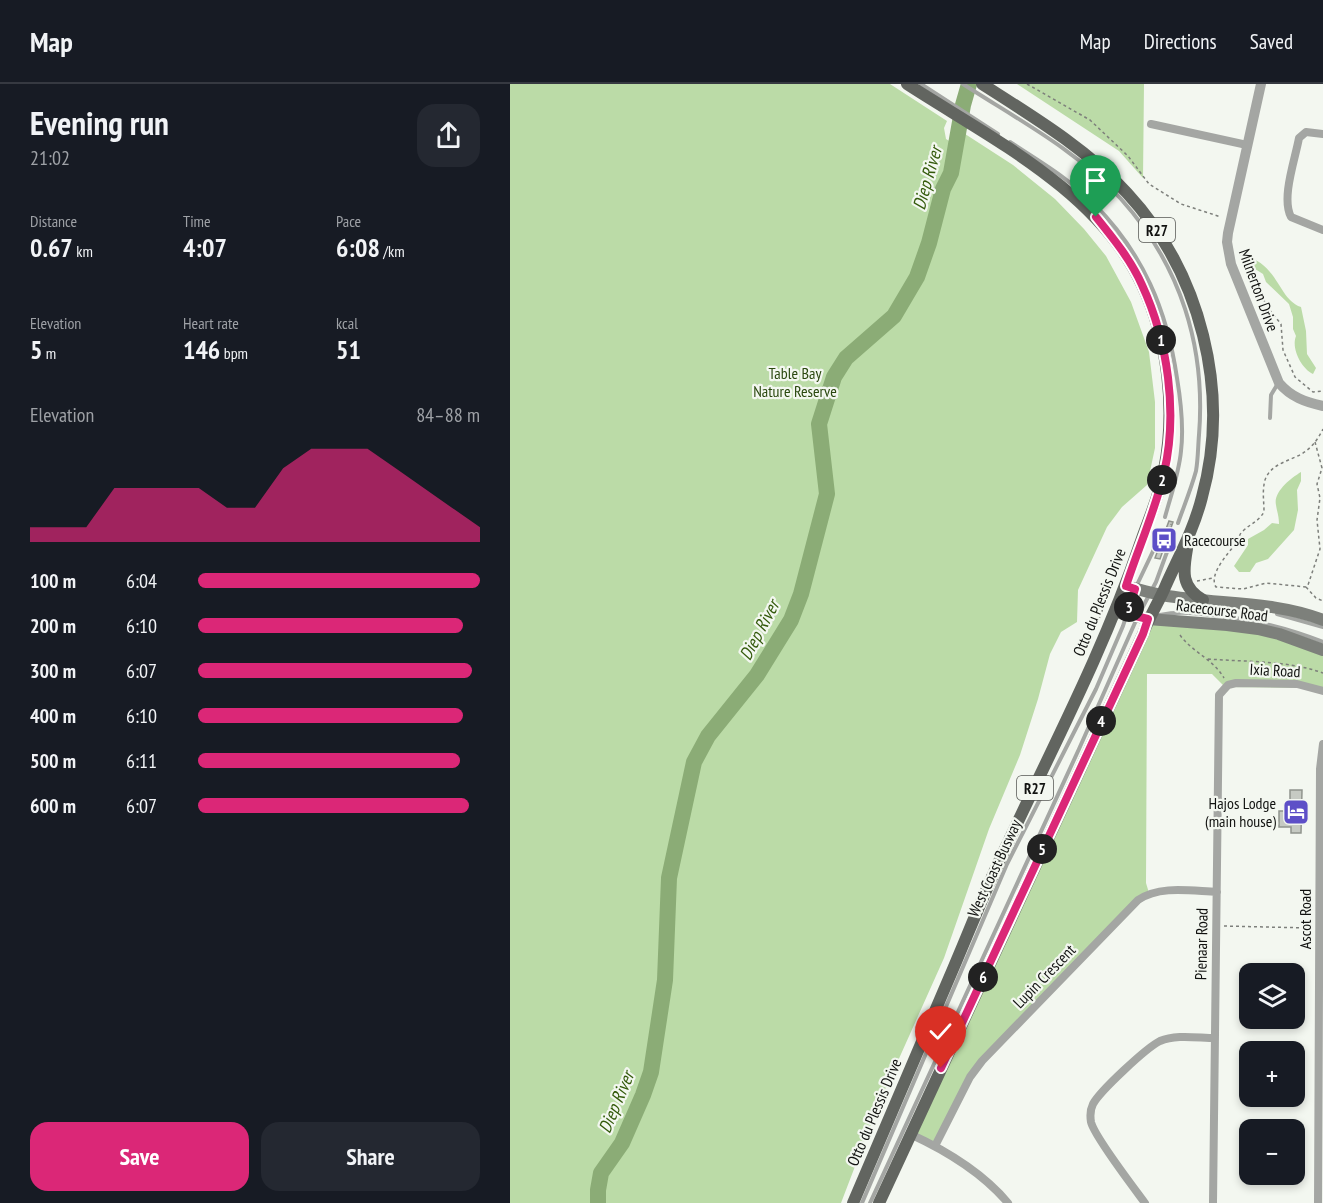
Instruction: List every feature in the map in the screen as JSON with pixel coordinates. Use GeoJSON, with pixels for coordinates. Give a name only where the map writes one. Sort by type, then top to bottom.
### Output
{"type":"FeatureCollection","features":[{"type":"Feature","properties":{"kind":"main road","name":"Otto du Plessis Drive"},"geometry":{"type":"LineString","coordinates":[[879,1203],[1143,634],[1132,615],[1131,587],[1164,474],[1168,446],[1169,403],[1164,357],[1157,323],[1142,284],[1120,247],[1096,217],[1067,190],[1014,149],[907,84]]}},
{"type":"Feature","properties":{"kind":"main road","name":"Otto du Plessis Drive"},"geometry":{"type":"LineString","coordinates":[[853,1203],[999,862],[1063,730],[1132,615],[1156,594],[1189,539],[1202,499],[1212,449],[1213,401],[1208,354],[1198,315],[1168,247],[1127,193],[1092,160],[1022,116],[982,84]]}},
{"type":"Feature","properties":{"kind":"main road"},"geometry":{"type":"LineString","coordinates":[[1189,539],[1185,558],[1186,582],[1191,592],[1203,600]]}},
{"type":"Feature","properties":{"kind":"main road","name":"Racecourse Road"},"geometry":{"type":"LineString","coordinates":[[1131,587],[1156,594],[1263,606],[1310,615],[1323,620]]}},
{"type":"Feature","properties":{"kind":"main road","name":"Racecourse Road"},"geometry":{"type":"LineString","coordinates":[[1132,615],[1258,629],[1323,650]]}},
{"type":"Feature","properties":{"kind":"street","name":"Milnerton Drive"},"geometry":{"type":"LineString","coordinates":[[1261,84],[1228,233],[1228,252],[1279,383]]}},
{"type":"Feature","properties":{"kind":"street"},"geometry":{"type":"LineString","coordinates":[[1151,124],[1247,145]]}},
{"type":"Feature","properties":{"kind":"street"},"geometry":{"type":"LineString","coordinates":[[1323,135],[1306,132],[1299,138],[1287,197],[1287,207],[1291,217],[1323,230]]}},
{"type":"Feature","properties":{"kind":"street"},"geometry":{"type":"LineString","coordinates":[[1279,383],[1293,396],[1323,406]]}},
{"type":"Feature","properties":{"kind":"street"},"geometry":{"type":"LineString","coordinates":[[1310,615],[1323,611]]}},
{"type":"Feature","properties":{"kind":"street","name":"Ixia Road"},"geometry":{"type":"LineString","coordinates":[[1226,686],[1248,683],[1297,684],[1323,691]]}},
{"type":"Feature","properties":{"kind":"street","name":"Pienaar Road"},"geometry":{"type":"LineString","coordinates":[[1213,1203],[1219,694],[1226,686]]}},
{"type":"Feature","properties":{"kind":"street","name":"Ascot Road"},"geometry":{"type":"LineString","coordinates":[[1318,1203],[1321,1112],[1320,769],[1323,744]]}},
{"type":"Feature","properties":{"kind":"street","name":"Lupin Crescent"},"geometry":{"type":"LineString","coordinates":[[935,1146],[970,1077],[982,1061],[1138,900],[1149,893],[1160,891],[1217,892]]}},
{"type":"Feature","properties":{"kind":"street"},"geometry":{"type":"LineString","coordinates":[[1145,1203],[1093,1128],[1090,1112],[1093,1104],[1100,1094],[1141,1055],[1160,1041],[1173,1037],[1215,1038]]}},
{"type":"Feature","properties":{"kind":"street"},"geometry":{"type":"LineString","coordinates":[[910,1134],[972,1168],[1008,1203]]}},
{"type":"Feature","properties":{"kind":"lane"},"geometry":{"type":"LineString","coordinates":[[921,84],[1014,149],[1072,184],[1094,203],[1128,242],[1150,280],[1169,331],[1181,403],[1179,465],[1165,517]]}},
{"type":"Feature","properties":{"kind":"lane"},"geometry":{"type":"LineString","coordinates":[[963,84],[1022,116],[1088,168],[1120,198],[1147,232],[1172,276],[1188,317],[1196,346],[1201,403],[1196,469],[1178,523]]}},
{"type":"Feature","properties":{"kind":"lane"},"geometry":{"type":"LineString","coordinates":[[1270,418],[1271,395],[1279,383]]}},
{"type":"Feature","properties":{"kind":"lane"},"geometry":{"type":"LineString","coordinates":[[1131,587],[1155,547]]}},
{"type":"Feature","properties":{"kind":"lane"},"geometry":{"type":"LineString","coordinates":[[1167,552],[1156,594],[1192,604],[1290,616],[1323,627]]}},
{"type":"Feature","properties":{"kind":"lane"},"geometry":{"type":"LineString","coordinates":[[1132,615],[1177,611],[1239,618],[1272,624],[1323,642]]}},
{"type":"Feature","properties":{"kind":"lane","name":"West Coast Busway"},"geometry":{"type":"LineString","coordinates":[[862,1203],[1007,864],[1132,615]]}},
{"type":"Feature","properties":{"kind":"lane","name":"West Coast Busway"},"geometry":{"type":"LineString","coordinates":[[870,1203],[1075,759],[1132,615]]}},
{"type":"Feature","properties":{"kind":"path"},"geometry":{"type":"LineString","coordinates":[[1027,84],[1090,120],[1128,156],[1149,184],[1181,204],[1226,219]]}},
{"type":"Feature","properties":{"kind":"path"},"geometry":{"type":"LineString","coordinates":[[1238,251],[1246,263],[1248,275],[1268,308],[1281,324],[1283,350],[1295,377],[1314,392],[1323,391]]}},
{"type":"Feature","properties":{"kind":"path"},"geometry":{"type":"LineString","coordinates":[[1323,429],[1315,442],[1303,453],[1280,463],[1270,472],[1265,480],[1263,492],[1264,512],[1257,523],[1242,531],[1236,543],[1227,552],[1214,578],[1214,586],[1218,588],[1243,589],[1266,583],[1306,587],[1316,598],[1323,601]]}},
{"type":"Feature","properties":{"kind":"path"},"geometry":{"type":"LineString","coordinates":[[1306,587],[1320,549],[1317,520],[1320,498],[1317,484],[1322,468],[1315,442]]}},
{"type":"Feature","properties":{"kind":"path"},"geometry":{"type":"LineString","coordinates":[[1193,582],[1214,578]]}},
{"type":"Feature","properties":{"kind":"path"},"geometry":{"type":"LineString","coordinates":[[1095,627],[1107,600]]}},
{"type":"Feature","properties":{"kind":"path"},"geometry":{"type":"LineString","coordinates":[[1180,635],[1184,641],[1215,666],[1226,686]]}},
{"type":"Feature","properties":{"kind":"path"},"geometry":{"type":"LineString","coordinates":[[1208,659],[1284,664],[1323,673]]}},
{"type":"Feature","properties":{"kind":"path"},"geometry":{"type":"LineString","coordinates":[[1217,926],[1320,928]]}},
{"type":"Feature","properties":{"kind":"green space","name":"Table Bay Nature Reserve"},"geometry":{"type":"Polygon","coordinates":[[[510,84],[890,84],[947,121],[944,128],[946,139],[961,148],[962,132],[1013,165],[1055,199],[1084,229],[1106,256],[1131,302],[1149,352],[1155,402],[1155,448],[1147,485],[1122,507],[1107,527],[1078,590],[1077,622],[1061,632],[1050,654],[1020,755],[989,829],[944,958],[880,1101],[841,1203],[510,1203],[510,84]]]}},
{"type":"Feature","properties":{"kind":"green space"},"geometry":{"type":"Polygon","coordinates":[[[1017,84],[1144,84],[1143,178],[1119,151],[1017,84]]]}},
{"type":"Feature","properties":{"kind":"green space"},"geometry":{"type":"Polygon","coordinates":[[[1243,255],[1264,266],[1293,303],[1301,307],[1306,331],[1307,354],[1316,368],[1313,374],[1305,367],[1296,352],[1296,336],[1289,304],[1243,255]]]}},
{"type":"Feature","properties":{"kind":"green space"},"geometry":{"type":"Polygon","coordinates":[[[1301,472],[1301,481],[1297,490],[1298,510],[1294,530],[1268,559],[1256,563],[1250,572],[1239,572],[1234,566],[1248,545],[1248,539],[1272,523],[1279,524],[1277,495],[1301,472]]]}},
{"type":"Feature","properties":{"kind":"green space"},"geometry":{"type":"Polygon","coordinates":[[[1148,619],[1227,625],[1323,650],[1323,691],[1313,688],[1225,687],[1212,674],[1147,674],[1146,883],[1149,893],[982,1061],[935,1146],[910,1134],[1148,619]]]}},
{"type":"Feature","properties":{"kind":"building","name":"Racecourse"},"geometry":{"type":"Polygon","coordinates":[[[1169,521],[1173,522],[1160,559],[1155,558],[1169,521]]]}},
{"type":"Feature","properties":{"kind":"building","name":"Hajos Lodge (main house)"},"geometry":{"type":"Polygon","coordinates":[[[1290,790],[1302,790],[1301,833],[1291,833],[1291,827],[1279,827],[1279,811],[1287,811],[1287,816],[1292,816],[1290,790]]]}},
{"type":"Feature","properties":{"kind":"waterway","name":"Diep River"},"geometry":{"type":"LineString","coordinates":[[598,1203],[601,1173],[622,1143],[651,1072],[665,980],[669,878],[694,762],[708,736],[757,675],[791,620],[801,594],[827,494],[819,424],[834,377],[846,358],[894,316],[917,277],[929,243],[943,189],[951,173],[969,84]]}},
{"type":"Feature","properties":{"kind":"place","name":"Racecourse"},"geometry":{"type":"Point","coordinates":[1164,540]}},
{"type":"Feature","properties":{"kind":"place","name":"Hajos Lodge (main house)"},"geometry":{"type":"Point","coordinates":[1296,812]}},
{"type":"Feature","properties":{"kind":"route"},"geometry":{"type":"LineString","coordinates":[[941,1068],[1148,619],[1127,614],[1135,589],[1126,586],[1164,474],[1168,446],[1169,403],[1164,357],[1157,323],[1142,284],[1120,247],[1096,217]]}}]}
